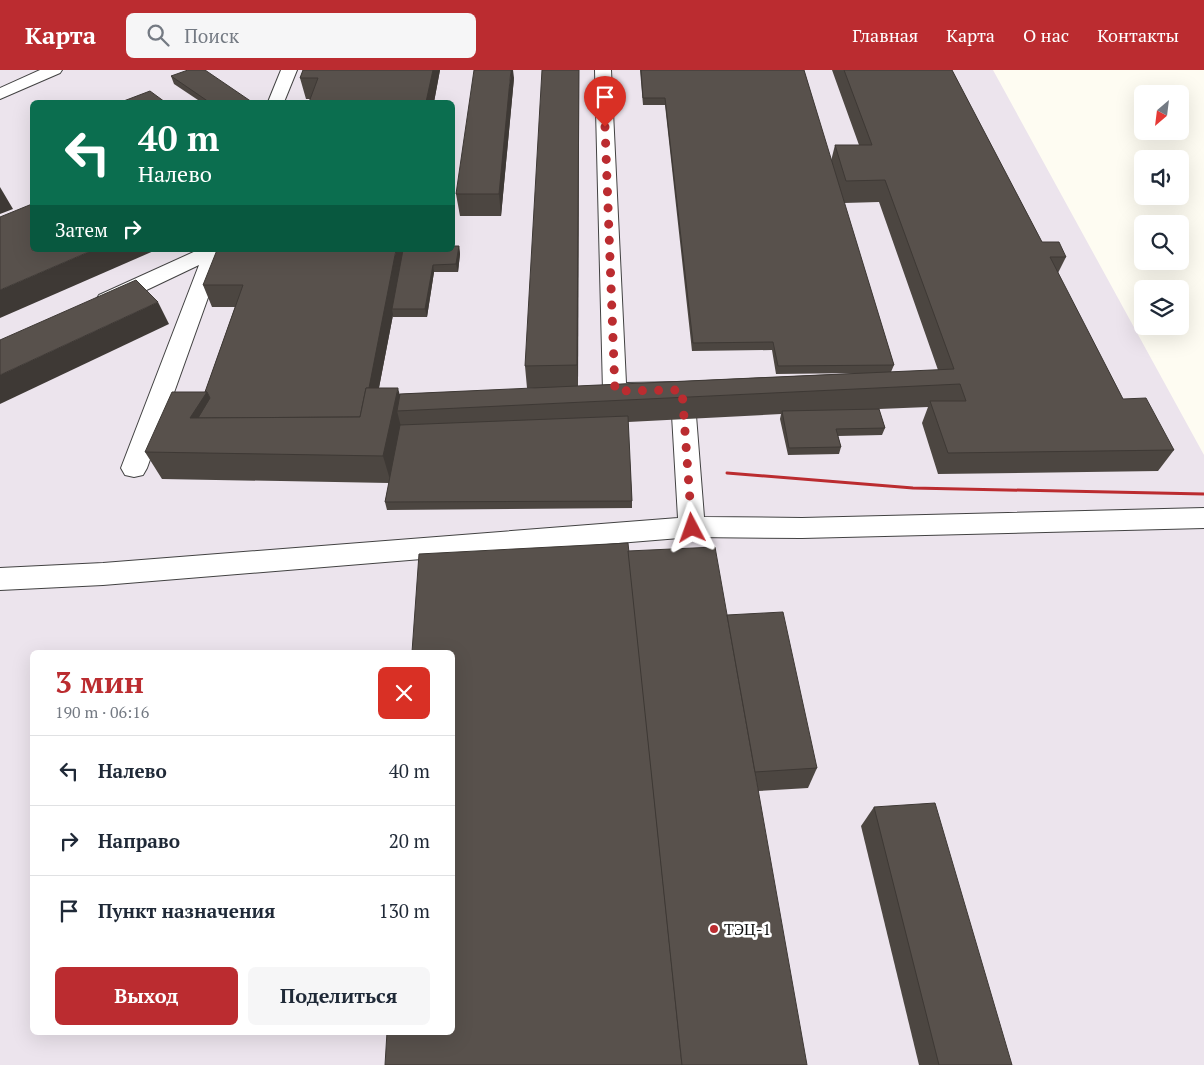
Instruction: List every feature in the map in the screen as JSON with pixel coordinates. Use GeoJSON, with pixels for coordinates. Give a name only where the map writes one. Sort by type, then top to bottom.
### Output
{"type":"FeatureCollection","features":[{"type":"Feature","properties":{"kind":"street"},"geometry":{"type":"LineString","coordinates":[[0,94],[54,70]]}},
{"type":"Feature","properties":{"kind":"street"},"geometry":{"type":"LineString","coordinates":[[277,100],[289,70]]}},
{"type":"Feature","properties":{"kind":"street"},"geometry":{"type":"LineString","coordinates":[[603,70],[615,391],[682,390],[692,528]]}},
{"type":"Feature","properties":{"kind":"street"},"geometry":{"type":"LineString","coordinates":[[93,306],[211,252]]}},
{"type":"Feature","properties":{"kind":"street"},"geometry":{"type":"LineString","coordinates":[[134,468],[214,252]]}},
{"type":"Feature","properties":{"kind":"street"},"geometry":{"type":"LineString","coordinates":[[0,579],[103,574],[692,528],[802,528],[1204,518]]}},
{"type":"Feature","properties":{"kind":"shaded area"},"geometry":{"type":"Polygon","coordinates":[[[0,70],[993,70],[1134,327],[1134,335],[1138,335],[1204,455],[1204,1065],[0,1065],[0,70]]]}},
{"type":"Feature","properties":{"kind":"building"},"geometry":{"type":"Polygon","coordinates":[[[188,70],[205,70],[249,100],[206,100],[171,76],[188,70]]]}},
{"type":"Feature","properties":{"kind":"building"},"geometry":{"type":"Polygon","coordinates":[[[303,70],[433,70],[426,100],[310,100],[318,78],[300,78],[303,70]]]}},
{"type":"Feature","properties":{"kind":"building"},"geometry":{"type":"Polygon","coordinates":[[[474,70],[511,70],[499,194],[456,194],[474,70]]]}},
{"type":"Feature","properties":{"kind":"building"},"geometry":{"type":"Polygon","coordinates":[[[542,70],[579,70],[577,365],[525,366],[542,70]]]}},
{"type":"Feature","properties":{"kind":"building"},"geometry":{"type":"Polygon","coordinates":[[[641,70],[804,70],[894,365],[778,366],[773,342],[693,343],[665,98],[643,98],[641,70]]]}},
{"type":"Feature","properties":{"kind":"building"},"geometry":{"type":"Polygon","coordinates":[[[844,70],[952,70],[1042,242],[1059,242],[1066,257],[1050,257],[1123,399],[1146,398],[1174,450],[948,453],[930,401],[966,401],[960,384],[397,411],[400,394],[954,369],[885,180],[846,181],[835,145],[872,145],[844,70]]]}},
{"type":"Feature","properties":{"kind":"building"},"geometry":{"type":"Polygon","coordinates":[[[150,91],[162,100],[126,100],[150,91]]]}},
{"type":"Feature","properties":{"kind":"building"},"geometry":{"type":"Polygon","coordinates":[[[30,205],[30,252],[88,252],[0,290],[0,217],[30,205]]]}},
{"type":"Feature","properties":{"kind":"building"},"geometry":{"type":"Polygon","coordinates":[[[455,246],[459,246],[456,264],[433,265],[425,309],[392,309],[403,252],[455,252],[455,246]]]}},
{"type":"Feature","properties":{"kind":"building"},"geometry":{"type":"Polygon","coordinates":[[[216,252],[396,252],[369,388],[366,388],[360,417],[198,418],[210,398],[207,392],[205,392],[243,285],[203,285],[216,252]]]}},
{"type":"Feature","properties":{"kind":"building"},"geometry":{"type":"Polygon","coordinates":[[[136,280],[158,302],[0,375],[0,340],[136,280]]]}},
{"type":"Feature","properties":{"kind":"building"},"geometry":{"type":"Polygon","coordinates":[[[366,388],[398,388],[383,456],[145,452],[172,392],[207,392],[190,418],[360,417],[366,388]]]}},
{"type":"Feature","properties":{"kind":"building"},"geometry":{"type":"Polygon","coordinates":[[[879,409],[885,428],[836,429],[841,447],[789,448],[782,411],[879,409]]]}},
{"type":"Feature","properties":{"kind":"building"},"geometry":{"type":"Polygon","coordinates":[[[628,416],[632,501],[385,502],[400,425],[628,416]]]}},
{"type":"Feature","properties":{"kind":"building"},"geometry":{"type":"Polygon","coordinates":[[[628,543],[682,1065],[385,1065],[387,1035],[455,1035],[455,650],[412,650],[419,554],[628,543]]]}},
{"type":"Feature","properties":{"kind":"building","name":"ТЭЦ-1"},"geometry":{"type":"Polygon","coordinates":[[[715,547],[807,1065],[682,1065],[628,551],[715,547]]]}},
{"type":"Feature","properties":{"kind":"building"},"geometry":{"type":"Polygon","coordinates":[[[783,612],[817,768],[755,772],[727,615],[783,612]]]}},
{"type":"Feature","properties":{"kind":"building"},"geometry":{"type":"Polygon","coordinates":[[[935,803],[1012,1065],[939,1065],[874,807],[935,803]]]}},
{"type":"Feature","properties":{"kind":"railway"},"geometry":{"type":"LineString","coordinates":[[727,473],[913,488],[1204,494]]}},
{"type":"Feature","properties":{"kind":"place","name":"ТЭЦ-1"},"geometry":{"type":"Point","coordinates":[714,929]}},
{"type":"Feature","properties":{"kind":"route"},"geometry":{"type":"LineString","coordinates":[[605,127],[615,391],[682,390],[692,528]]}}]}
